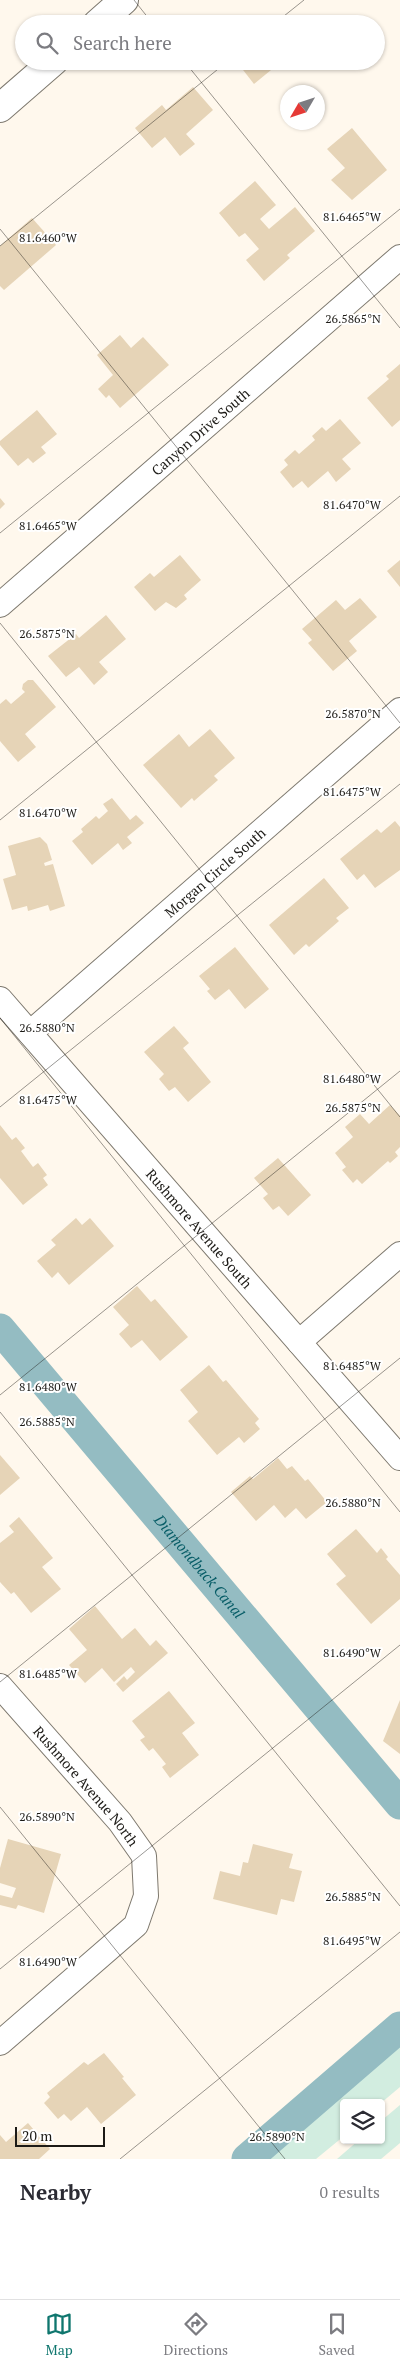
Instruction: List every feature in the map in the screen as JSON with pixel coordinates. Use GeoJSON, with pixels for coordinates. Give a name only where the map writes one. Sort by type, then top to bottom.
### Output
{"type":"FeatureCollection","features":[{"type":"Feature","properties":{"kind":"street"},"geometry":{"type":"LineString","coordinates":[[107,15],[124,0]]}},
{"type":"Feature","properties":{"kind":"street"},"geometry":{"type":"LineString","coordinates":[[0,108],[44,70]]}},
{"type":"Feature","properties":{"kind":"street","name":"Canyon Drive South"},"geometry":{"type":"LineString","coordinates":[[0,605],[400,257]]}},
{"type":"Feature","properties":{"kind":"street","name":"Morgan Circle South"},"geometry":{"type":"LineString","coordinates":[[30,1033],[400,710]]}},
{"type":"Feature","properties":{"kind":"street","name":"Rushmore Avenue South"},"geometry":{"type":"LineString","coordinates":[[0,998],[400,1458]]}},
{"type":"Feature","properties":{"kind":"street"},"geometry":{"type":"LineString","coordinates":[[299,1342],[400,1254]]}},
{"type":"Feature","properties":{"kind":"street","name":"Rushmore Avenue North"},"geometry":{"type":"LineString","coordinates":[[0,1686],[120,1822],[144,1856],[146,1896],[136,1925],[0,2043]]}},
{"type":"Feature","properties":{"kind":"green space"},"geometry":{"type":"Polygon","coordinates":[[[400,2021],[400,2087],[385,2100],[340,2099],[340,2139],[316,2159],[241,2159],[400,2021]]]}},
{"type":"Feature","properties":{"kind":"green space"},"geometry":{"type":"Polygon","coordinates":[[[400,2105],[400,2143],[381,2159],[337,2159],[354,2144],[385,2144],[385,2118],[400,2105]]]}},
{"type":"Feature","properties":{"kind":"building"},"geometry":{"type":"Polygon","coordinates":[[[243,70],[271,70],[254,84],[243,70]]]}},
{"type":"Feature","properties":{"kind":"building"},"geometry":{"type":"Polygon","coordinates":[[[193,87],[213,110],[186,134],[195,144],[180,156],[165,137],[152,148],[135,128],[162,105],[166,110],[193,87]]]}},
{"type":"Feature","properties":{"kind":"building"},"geometry":{"type":"Polygon","coordinates":[[[352,128],[387,170],[352,200],[331,180],[345,168],[327,149],[352,128]]]}},
{"type":"Feature","properties":{"kind":"building"},"geometry":{"type":"Polygon","coordinates":[[[255,181],[276,205],[260,219],[269,229],[295,207],[315,231],[287,255],[290,258],[264,281],[246,260],[259,249],[245,233],[239,237],[219,213],[255,181]]]}},
{"type":"Feature","properties":{"kind":"building"},"geometry":{"type":"Polygon","coordinates":[[[32,218],[56,245],[4,290],[0,286],[0,246],[32,218]]]}},
{"type":"Feature","properties":{"kind":"building"},"geometry":{"type":"Polygon","coordinates":[[[120,335],[131,348],[143,337],[169,365],[120,408],[109,395],[106,398],[98,389],[113,375],[97,355],[120,335]]]}},
{"type":"Feature","properties":{"kind":"building"},"geometry":{"type":"Polygon","coordinates":[[[400,364],[400,420],[392,427],[367,398],[389,379],[386,376],[400,364]]]}},
{"type":"Feature","properties":{"kind":"building"},"geometry":{"type":"Polygon","coordinates":[[[37,410],[57,434],[41,447],[46,453],[33,463],[28,458],[18,466],[0,445],[0,441],[37,410]]]}},
{"type":"Feature","properties":{"kind":"building"},"geometry":{"type":"Polygon","coordinates":[[[340,419],[361,443],[342,459],[351,469],[336,482],[328,471],[308,488],[302,481],[293,488],[280,472],[288,465],[284,460],[295,450],[299,454],[315,440],[312,436],[322,427],[326,431],[340,419]]]}},
{"type":"Feature","properties":{"kind":"building"},"geometry":{"type":"Polygon","coordinates":[[[0,498],[5,504],[0,509],[0,498]]]}},
{"type":"Feature","properties":{"kind":"building"},"geometry":{"type":"Polygon","coordinates":[[[180,555],[201,580],[184,595],[187,599],[176,608],[166,602],[155,611],[134,587],[150,573],[154,577],[180,555]]]}},
{"type":"Feature","properties":{"kind":"building"},"geometry":{"type":"Polygon","coordinates":[[[400,560],[400,587],[387,571],[400,560]]]}},
{"type":"Feature","properties":{"kind":"building"},"geometry":{"type":"Polygon","coordinates":[[[360,598],[377,617],[349,641],[357,651],[333,671],[308,643],[312,640],[302,629],[336,600],[345,610],[360,598]]]}},
{"type":"Feature","properties":{"kind":"building"},"geometry":{"type":"Polygon","coordinates":[[[106,615],[126,639],[99,662],[108,672],[94,685],[79,667],[66,677],[48,656],[76,634],[79,638],[106,615]]]}},
{"type":"Feature","properties":{"kind":"building"},"geometry":{"type":"Polygon","coordinates":[[[28,680],[33,680],[56,707],[25,734],[36,747],[18,762],[0,741],[0,704],[6,699],[11,704],[25,692],[22,689],[23,684],[28,680]]]}},
{"type":"Feature","properties":{"kind":"building"},"geometry":{"type":"Polygon","coordinates":[[[210,729],[235,758],[214,776],[218,780],[194,801],[192,798],[181,808],[143,765],[179,734],[189,747],[210,729]]]}},
{"type":"Feature","properties":{"kind":"building"},"geometry":{"type":"Polygon","coordinates":[[[112,798],[130,820],[136,815],[144,823],[127,837],[132,843],[123,850],[118,843],[92,865],[72,841],[83,832],[81,829],[96,816],[99,819],[108,811],[103,804],[112,798]]]}},
{"type":"Feature","properties":{"kind":"building"},"geometry":{"type":"Polygon","coordinates":[[[395,821],[400,827],[400,870],[375,888],[364,874],[357,880],[340,859],[377,829],[381,833],[395,821]]]}},
{"type":"Feature","properties":{"kind":"building"},"geometry":{"type":"Polygon","coordinates":[[[40,837],[47,844],[52,860],[44,863],[45,866],[53,864],[65,906],[50,911],[48,905],[28,911],[27,906],[12,910],[3,879],[16,875],[8,846],[40,837]]]}},
{"type":"Feature","properties":{"kind":"building"},"geometry":{"type":"Polygon","coordinates":[[[324,878],[349,908],[336,918],[339,921],[309,947],[306,944],[294,955],[269,925],[324,878]]]}},
{"type":"Feature","properties":{"kind":"building"},"geometry":{"type":"Polygon","coordinates":[[[235,947],[269,989],[245,1009],[229,989],[215,1000],[207,991],[210,989],[199,976],[235,947]]]}},
{"type":"Feature","properties":{"kind":"building"},"geometry":{"type":"Polygon","coordinates":[[[174,1026],[189,1043],[183,1048],[211,1082],[188,1102],[175,1087],[169,1091],[159,1079],[164,1074],[144,1052],[174,1026]]]}},
{"type":"Feature","properties":{"kind":"building"},"geometry":{"type":"Polygon","coordinates":[[[390,1105],[400,1116],[400,1147],[395,1152],[398,1156],[390,1163],[388,1161],[362,1184],[357,1179],[353,1183],[342,1170],[346,1167],[335,1153],[353,1137],[345,1127],[360,1114],[369,1124],[390,1105]]]}},
{"type":"Feature","properties":{"kind":"building"},"geometry":{"type":"Polygon","coordinates":[[[0,1125],[12,1140],[16,1137],[25,1148],[21,1151],[33,1167],[38,1163],[47,1175],[43,1178],[48,1185],[23,1205],[0,1178],[0,1125]]]}},
{"type":"Feature","properties":{"kind":"building"},"geometry":{"type":"Polygon","coordinates":[[[278,1158],[311,1195],[288,1216],[279,1206],[273,1210],[263,1198],[268,1194],[254,1178],[278,1158]]]}},
{"type":"Feature","properties":{"kind":"building"},"geometry":{"type":"Polygon","coordinates":[[[76,1218],[82,1225],[90,1218],[114,1246],[69,1285],[58,1272],[52,1278],[37,1261],[56,1245],[51,1240],[76,1218]]]}},
{"type":"Feature","properties":{"kind":"building"},"geometry":{"type":"Polygon","coordinates":[[[137,1286],[151,1302],[155,1299],[188,1337],[160,1361],[142,1340],[131,1348],[119,1334],[129,1325],[113,1307],[137,1286]]]}},
{"type":"Feature","properties":{"kind":"building"},"geometry":{"type":"Polygon","coordinates":[[[209,1365],[223,1382],[226,1380],[259,1419],[255,1423],[260,1429],[244,1443],[239,1437],[217,1455],[188,1421],[198,1412],[180,1390],[209,1365]]]}},
{"type":"Feature","properties":{"kind":"building"},"geometry":{"type":"Polygon","coordinates":[[[0,1455],[20,1478],[0,1495],[0,1455]]]}},
{"type":"Feature","properties":{"kind":"building"},"geometry":{"type":"Polygon","coordinates":[[[278,1458],[287,1469],[292,1466],[305,1481],[308,1479],[327,1502],[306,1519],[296,1508],[285,1518],[274,1505],[256,1521],[231,1492],[250,1476],[253,1479],[278,1458]]]}},
{"type":"Feature","properties":{"kind":"building"},"geometry":{"type":"Polygon","coordinates":[[[19,1517],[53,1558],[42,1567],[61,1589],[31,1613],[14,1592],[11,1594],[0,1582],[0,1543],[14,1532],[9,1526],[19,1517]]]}},
{"type":"Feature","properties":{"kind":"building"},"geometry":{"type":"Polygon","coordinates":[[[356,1529],[377,1553],[381,1548],[388,1557],[386,1559],[400,1575],[400,1599],[371,1624],[336,1584],[346,1576],[327,1554],[356,1529]]]}},
{"type":"Feature","properties":{"kind":"building"},"geometry":{"type":"Polygon","coordinates":[[[95,1606],[122,1639],[135,1628],[150,1646],[156,1640],[168,1653],[123,1692],[116,1684],[124,1676],[127,1680],[135,1672],[131,1667],[114,1682],[102,1668],[85,1683],[69,1665],[87,1650],[69,1629],[95,1606]]]}},
{"type":"Feature","properties":{"kind":"building"},"geometry":{"type":"Polygon","coordinates":[[[169,1691],[195,1723],[182,1733],[199,1755],[170,1778],[162,1767],[166,1764],[153,1748],[149,1751],[140,1740],[145,1737],[132,1721],[169,1691]]]}},
{"type":"Feature","properties":{"kind":"building"},"geometry":{"type":"Polygon","coordinates":[[[400,1700],[400,1754],[383,1741],[400,1700]]]}},
{"type":"Feature","properties":{"kind":"building"},"geometry":{"type":"Polygon","coordinates":[[[8,1839],[61,1854],[44,1913],[18,1905],[16,1909],[0,1905],[0,1895],[12,1898],[16,1888],[0,1883],[0,1868],[8,1839]]]}},
{"type":"Feature","properties":{"kind":"building"},"geometry":{"type":"Polygon","coordinates":[[[253,1844],[293,1854],[289,1868],[302,1871],[294,1902],[281,1899],[277,1915],[213,1899],[220,1871],[240,1876],[243,1862],[248,1863],[253,1844]]]}},
{"type":"Feature","properties":{"kind":"building"},"geometry":{"type":"Polygon","coordinates":[[[104,2053],[136,2095],[101,2124],[87,2107],[71,2121],[64,2114],[58,2119],[44,2103],[50,2097],[47,2093],[84,2062],[88,2065],[104,2053]]]}},
{"type":"Feature","properties":{"kind":"building"},"geometry":{"type":"Polygon","coordinates":[[[28,2123],[50,2149],[39,2159],[0,2159],[0,2135],[6,2142],[28,2123]]]}},
{"type":"Feature","properties":{"kind":"waterway","name":"Diamondback Canal"},"geometry":{"type":"LineString","coordinates":[[0,1329],[400,1804]]}},
{"type":"Feature","properties":{"kind":"waterway"},"geometry":{"type":"LineString","coordinates":[[247,2159],[400,2027]]}}]}
